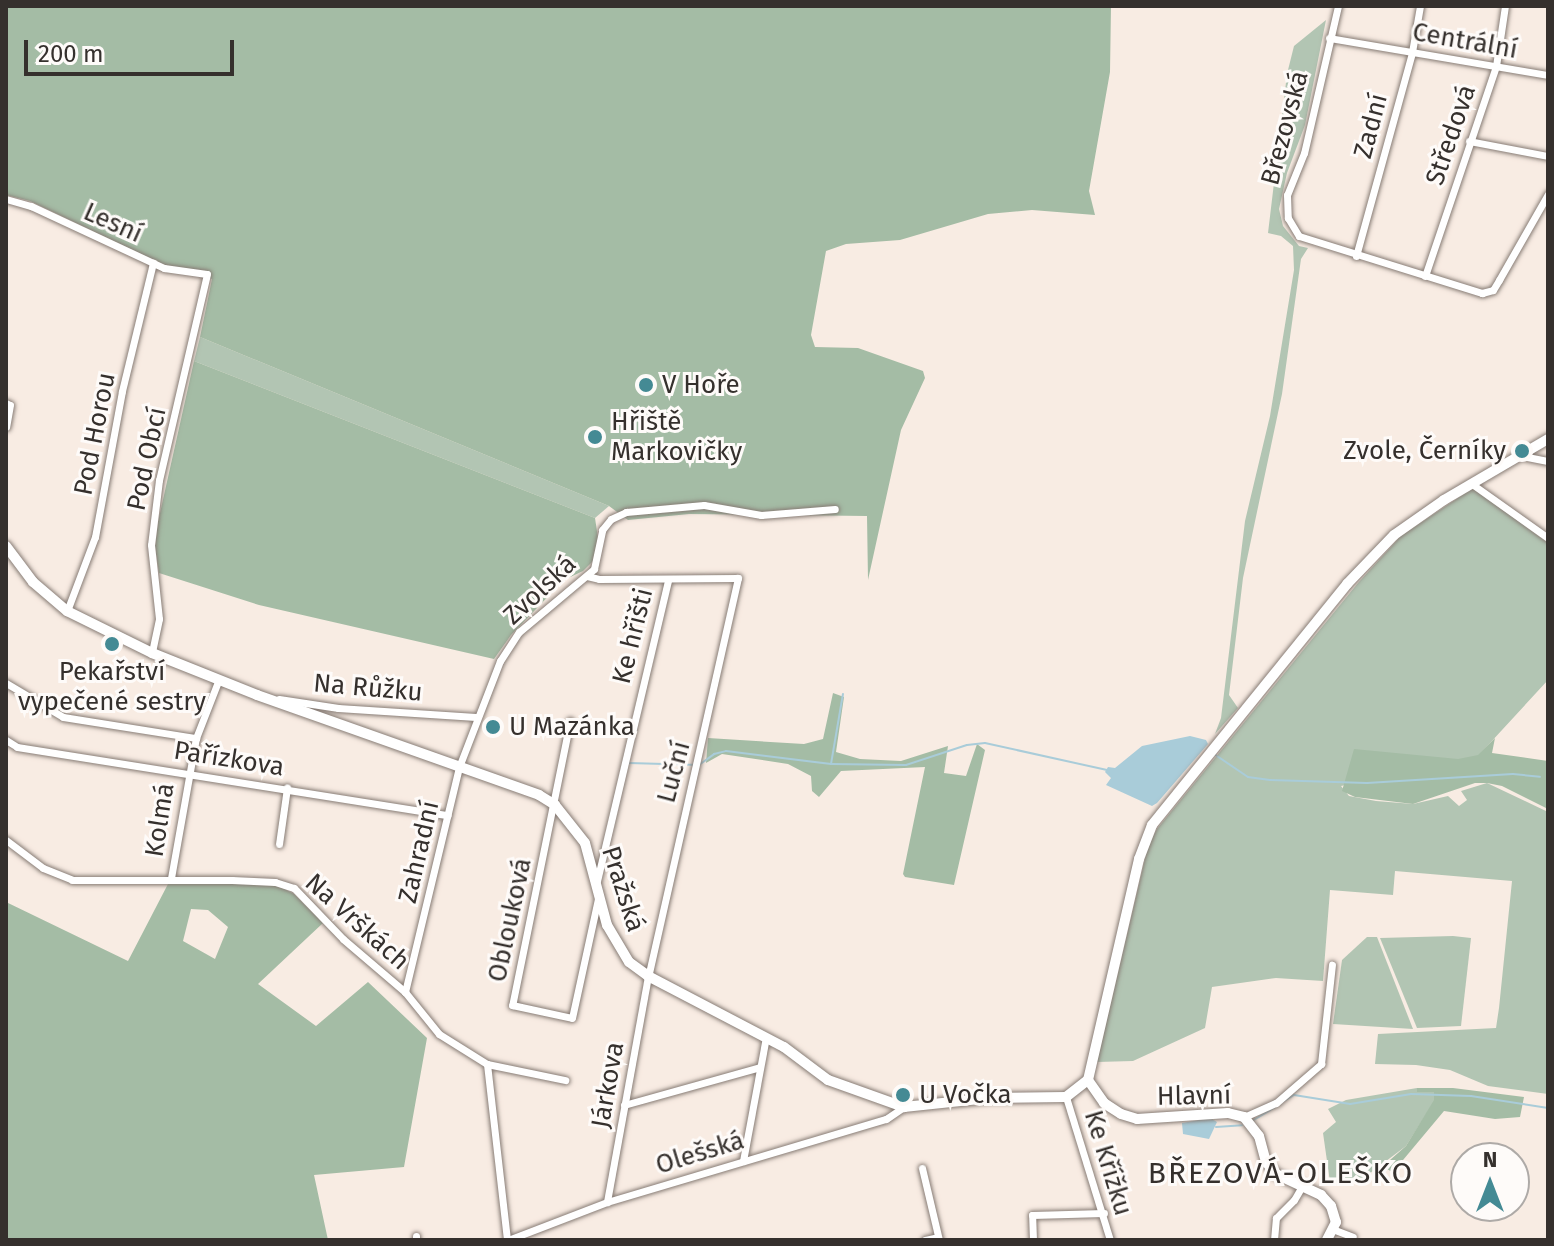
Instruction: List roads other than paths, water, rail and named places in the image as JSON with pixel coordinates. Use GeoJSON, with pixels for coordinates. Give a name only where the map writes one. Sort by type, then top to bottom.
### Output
{"type":"FeatureCollection","features":[{"type":"Feature","properties":{"kind":"street","name":"Březovská"},"geometry":{"type":"LineString","coordinates":[[1338,6],[1304,153],[1295,171],[1286,206],[1288,218],[1299,236],[1482,293],[1493,290],[1548,194]]}},
{"type":"Feature","properties":{"kind":"street","name":"Zadní"},"geometry":{"type":"LineString","coordinates":[[1356,256],[1412,52],[1420,6]]}},
{"type":"Feature","properties":{"kind":"street","name":"Středová"},"geometry":{"type":"LineString","coordinates":[[1425,276],[1496,66],[1505,6]]}},
{"type":"Feature","properties":{"kind":"street","name":"Centrální"},"geometry":{"type":"LineString","coordinates":[[1329,38],[1548,75]]}},
{"type":"Feature","properties":{"kind":"street"},"geometry":{"type":"LineString","coordinates":[[1469,141],[1548,156]]}},
{"type":"Feature","properties":{"kind":"street","name":"Lesní"},"geometry":{"type":"LineString","coordinates":[[6,199],[31,206],[164,268],[207,274]]}},
{"type":"Feature","properties":{"kind":"street","name":"Pod Horou"},"geometry":{"type":"LineString","coordinates":[[67,611],[95,537],[122,391],[153,263]]}},
{"type":"Feature","properties":{"kind":"street","name":"Pod Obcí"},"geometry":{"type":"LineString","coordinates":[[152,653],[159,619],[151,561],[159,480],[207,274]]}},
{"type":"Feature","properties":{"kind":"street"},"geometry":{"type":"LineString","coordinates":[[6,403],[10,405],[6,427]]}},
{"type":"Feature","properties":{"kind":"street"},"geometry":{"type":"LineString","coordinates":[[1066,1097],[1088,1080],[1135,873],[1152,825],[1347,584],[1394,535],[1548,439]]}},
{"type":"Feature","properties":{"kind":"street"},"geometry":{"type":"LineString","coordinates":[[1522,456],[1548,461]]}},
{"type":"Feature","properties":{"kind":"street"},"geometry":{"type":"LineString","coordinates":[[1472,484],[1548,538]]}},
{"type":"Feature","properties":{"kind":"street","name":"Zvolská"},"geometry":{"type":"LineString","coordinates":[[459,767],[500,661],[519,632],[594,569],[602,530],[611,519],[626,512],[704,505],[761,515],[835,509]]}},
{"type":"Feature","properties":{"kind":"street","name":"Pražská"},"geometry":{"type":"LineString","coordinates":[[6,546],[33,582],[67,611],[152,653],[257,695],[539,795],[555,805],[585,843],[597,894],[620,950],[648,976],[766,1037],[828,1080],[904,1107],[989,1098],[1066,1097]]}},
{"type":"Feature","properties":{"kind":"street"},"geometry":{"type":"LineString","coordinates":[[587,576],[668,580]]}},
{"type":"Feature","properties":{"kind":"street","name":"Luční"},"geometry":{"type":"LineString","coordinates":[[648,976],[738,578],[668,580]]}},
{"type":"Feature","properties":{"kind":"street","name":"Ke hřišti"},"geometry":{"type":"LineString","coordinates":[[597,894],[668,580]]}},
{"type":"Feature","properties":{"kind":"street","name":"Kolmá"},"geometry":{"type":"LineString","coordinates":[[171,878],[187,773],[196,738],[219,679]]}},
{"type":"Feature","properties":{"kind":"street"},"geometry":{"type":"LineString","coordinates":[[6,683],[63,717],[196,738]]}},
{"type":"Feature","properties":{"kind":"street","name":"Na Růžku"},"geometry":{"type":"LineString","coordinates":[[257,695],[338,708],[476,717]]}},
{"type":"Feature","properties":{"kind":"street"},"geometry":{"type":"LineString","coordinates":[[555,805],[570,721]]}},
{"type":"Feature","properties":{"kind":"street","name":"Pařízkova"},"geometry":{"type":"LineString","coordinates":[[6,740],[17,747],[448,815]]}},
{"type":"Feature","properties":{"kind":"street","name":"Zahradní"},"geometry":{"type":"LineString","coordinates":[[405,992],[459,767]]}},
{"type":"Feature","properties":{"kind":"street"},"geometry":{"type":"LineString","coordinates":[[279,844],[287,788]]}},
{"type":"Feature","properties":{"kind":"street","name":"Oblouková"},"geometry":{"type":"LineString","coordinates":[[555,805],[512,1005],[572,1018],[597,894]]}},
{"type":"Feature","properties":{"kind":"street","name":"Na Vrškách"},"geometry":{"type":"LineString","coordinates":[[6,840],[43,868],[72,880],[171,878],[275,882],[294,888],[343,939],[405,992],[439,1034],[487,1064]]}},
{"type":"Feature","properties":{"kind":"street"},"geometry":{"type":"LineString","coordinates":[[1244,1117],[1276,1103],[1321,1064],[1332,965]]}},
{"type":"Feature","properties":{"kind":"street","name":"Járkova"},"geometry":{"type":"LineString","coordinates":[[607,1202],[648,976]]}},
{"type":"Feature","properties":{"kind":"street"},"geometry":{"type":"LineString","coordinates":[[743,1161],[766,1037]]}},
{"type":"Feature","properties":{"kind":"street"},"geometry":{"type":"LineString","coordinates":[[508,1240],[487,1064],[565,1080]]}},
{"type":"Feature","properties":{"kind":"street"},"geometry":{"type":"LineString","coordinates":[[624,1105],[760,1067]]}},
{"type":"Feature","properties":{"kind":"street","name":"Hlavní"},"geometry":{"type":"LineString","coordinates":[[1088,1080],[1104,1103],[1121,1114],[1137,1119],[1228,1113],[1244,1117],[1259,1136],[1266,1162],[1276,1174],[1321,1195],[1331,1206],[1335,1230]]}},
{"type":"Feature","properties":{"kind":"street","name":"Ke Křížku"},"geometry":{"type":"LineString","coordinates":[[1066,1097],[1110,1240]]}},
{"type":"Feature","properties":{"kind":"street","name":"Olešská"},"geometry":{"type":"LineString","coordinates":[[508,1240],[607,1202],[886,1119],[904,1107]]}},
{"type":"Feature","properties":{"kind":"street"},"geometry":{"type":"LineString","coordinates":[[922,1168],[938,1239],[925,1240]]}},
{"type":"Feature","properties":{"kind":"street"},"geometry":{"type":"LineString","coordinates":[[1274,1240],[1276,1218],[1294,1200],[1302,1186]]}},
{"type":"Feature","properties":{"kind":"street"},"geometry":{"type":"LineString","coordinates":[[1033,1240],[1032,1215],[1104,1213]]}},
{"type":"Feature","properties":{"kind":"street"},"geometry":{"type":"LineString","coordinates":[[1327,1240],[1335,1230],[1353,1237]]}},
{"type":"Feature","properties":{"kind":"water"},"geometry":{"type":"Polygon","coordinates":[[[1190,736],[1206,740],[1208,744],[1152,806],[1106,785],[1111,778],[1105,772],[1108,767],[1115,768],[1142,746],[1190,736]]]}},
{"type":"Feature","properties":{"kind":"water"},"geometry":{"type":"Polygon","coordinates":[[[1210,1118],[1217,1122],[1209,1139],[1183,1134],[1182,1123],[1210,1118]]]}},
{"type":"Feature","properties":{"kind":"waterway"},"geometry":{"type":"LineString","coordinates":[[831,764],[843,694]]}},
{"type":"Feature","properties":{"kind":"waterway"},"geometry":{"type":"LineString","coordinates":[[629,763],[699,765],[714,754],[726,751],[831,764],[906,765],[967,745],[985,743],[1107,770]]}},
{"type":"Feature","properties":{"kind":"waterway"},"geometry":{"type":"LineString","coordinates":[[1214,754],[1248,777],[1270,780],[1367,783],[1513,774],[1540,777]]}},
{"type":"Feature","properties":{"kind":"waterway"},"geometry":{"type":"LineString","coordinates":[[1279,1104],[1294,1095],[1350,1104],[1411,1094],[1471,1096],[1548,1108]]}},
{"type":"Feature","properties":{"kind":"waterway"},"geometry":{"type":"LineString","coordinates":[[1252,1121],[1274,1108]]}},
{"type":"Feature","properties":{"kind":"waterway"},"geometry":{"type":"LineString","coordinates":[[1216,1127],[1242,1125]]}},
{"type":"Feature","properties":{"kind":"place","name":"V Hoře"},"geometry":{"type":"Point","coordinates":[646,385]}},
{"type":"Feature","properties":{"kind":"place","name":"Hřiště Markovičky"},"geometry":{"type":"Point","coordinates":[595,437]}},
{"type":"Feature","properties":{"kind":"place","name":"Zvole, Černíky"},"geometry":{"type":"Point","coordinates":[1522,451]}},
{"type":"Feature","properties":{"kind":"place","name":"Pekařství vypečené sestry"},"geometry":{"type":"Point","coordinates":[112,644]}},
{"type":"Feature","properties":{"kind":"place","name":"U Mazánka"},"geometry":{"type":"Point","coordinates":[493,727]}},
{"type":"Feature","properties":{"kind":"place","name":"U Vočka"},"geometry":{"type":"Point","coordinates":[903,1095]}},
{"type":"Feature","properties":{"kind":"district","name":"BŘEZOVÁ-OLEŠKO"},"geometry":{"type":"Point","coordinates":[1281,1173]}}]}
